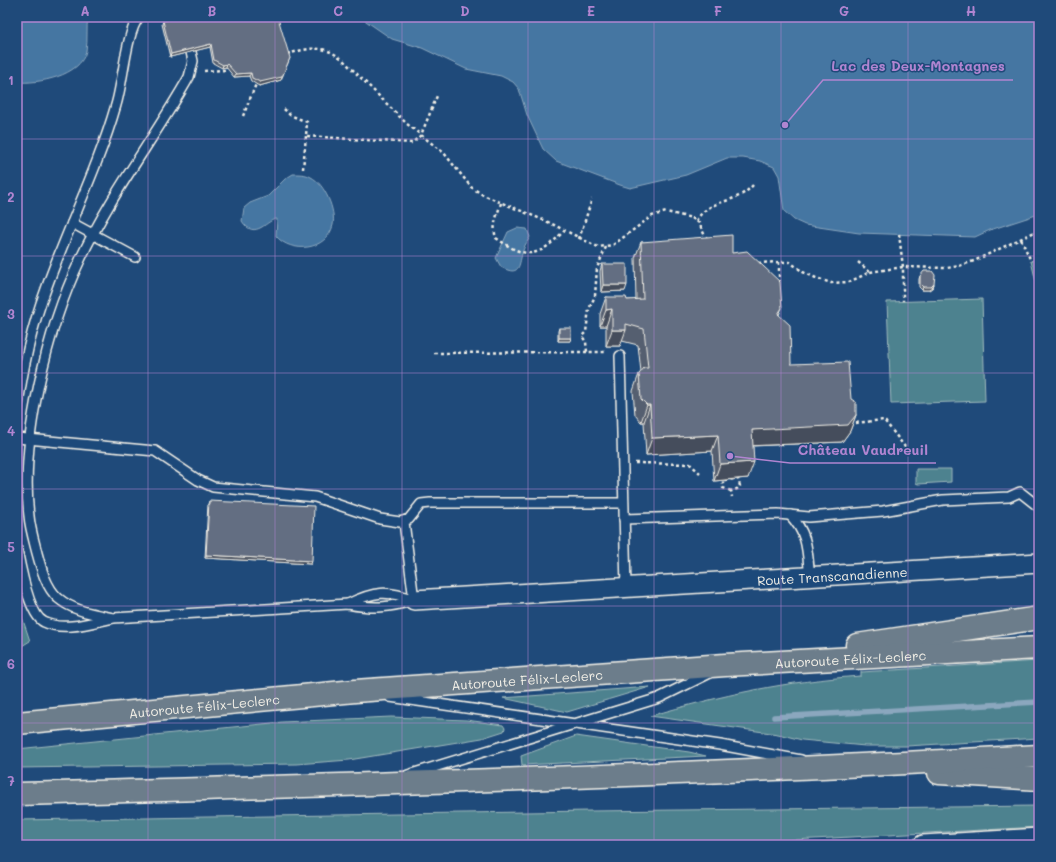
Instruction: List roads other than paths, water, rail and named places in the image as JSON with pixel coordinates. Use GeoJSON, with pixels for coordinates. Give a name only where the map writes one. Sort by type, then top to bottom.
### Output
{"type":"FeatureCollection","features":[{"type":"Feature","properties":{"kind":"highway"},"geometry":{"type":"LineString","coordinates":[[725,665],[1039,618]]}},
{"type":"Feature","properties":{"kind":"highway","name":"Autoroute Félix-Leclerc"},"geometry":{"type":"LineString","coordinates":[[17,723],[356,691],[725,665],[1039,648]]}},
{"type":"Feature","properties":{"kind":"highway"},"geometry":{"type":"LineString","coordinates":[[17,794],[376,784],[840,767],[1039,756]]}},
{"type":"Feature","properties":{"kind":"highway"},"geometry":{"type":"LineString","coordinates":[[840,767],[1039,779]]}},
{"type":"Feature","properties":{"kind":"street","name":"Route Transcanadienne"},"geometry":{"type":"LineString","coordinates":[[414,600],[626,586],[810,578],[1039,563]]}},
{"type":"Feature","properties":{"kind":"street"},"geometry":{"type":"LineString","coordinates":[[923,845],[1039,838]]}},
{"type":"Feature","properties":{"kind":"lane"},"geometry":{"type":"LineString","coordinates":[[17,413],[25,364],[37,314],[112,122],[130,36],[139,17]]}},
{"type":"Feature","properties":{"kind":"lane"},"geometry":{"type":"LineString","coordinates":[[113,618],[90,613],[65,603],[51,590],[45,578],[38,557],[29,516],[28,482],[31,439],[38,391],[51,340],[67,290],[79,260],[105,211],[189,77],[193,61],[192,52]]}},
{"type":"Feature","properties":{"kind":"lane"},"geometry":{"type":"LineString","coordinates":[[72,224],[135,257]]}},
{"type":"Feature","properties":{"kind":"lane"},"geometry":{"type":"LineString","coordinates":[[620,356],[626,586]]}},
{"type":"Feature","properties":{"kind":"lane"},"geometry":{"type":"LineString","coordinates":[[17,438],[155,451],[198,480],[213,487],[315,497],[380,519],[404,522],[421,504],[430,503],[623,503]]}},
{"type":"Feature","properties":{"kind":"lane"},"geometry":{"type":"LineString","coordinates":[[624,519],[790,515],[809,517],[883,511],[943,500],[1009,497],[1020,492],[1039,507]]}},
{"type":"Feature","properties":{"kind":"lane"},"geometry":{"type":"LineString","coordinates":[[790,515],[802,528],[810,578]]}},
{"type":"Feature","properties":{"kind":"lane"},"geometry":{"type":"LineString","coordinates":[[404,522],[414,600]]}},
{"type":"Feature","properties":{"kind":"lane"},"geometry":{"type":"LineString","coordinates":[[17,549],[32,608],[39,619],[50,624],[77,626],[113,618],[348,604],[371,608],[394,606],[414,600]]}},
{"type":"Feature","properties":{"kind":"lane"},"geometry":{"type":"LineString","coordinates":[[348,604],[366,594],[396,593],[414,600]]}},
{"type":"Feature","properties":{"kind":"lane"},"geometry":{"type":"LineString","coordinates":[[376,784],[659,698],[725,665]]}},
{"type":"Feature","properties":{"kind":"lane"},"geometry":{"type":"LineString","coordinates":[[356,691],[483,712],[720,745],[840,767]]}},
{"type":"Feature","properties":{"kind":"water"},"geometry":{"type":"Polygon","coordinates":[[[17,17],[88,17],[87,47],[82,60],[76,67],[58,77],[36,82],[17,82],[17,17]]]}},
{"type":"Feature","properties":{"kind":"water"},"geometry":{"type":"Polygon","coordinates":[[[360,17],[1039,17],[1039,214],[990,230],[975,237],[859,233],[805,225],[794,220],[784,211],[779,176],[774,167],[760,161],[743,158],[727,158],[686,175],[630,188],[556,161],[543,149],[527,115],[519,89],[513,82],[501,76],[466,69],[422,48],[392,39],[360,17]]]}},
{"type":"Feature","properties":{"kind":"water"},"geometry":{"type":"Polygon","coordinates":[[[293,174],[307,175],[316,180],[321,185],[331,206],[333,213],[333,225],[329,234],[324,240],[316,245],[299,247],[290,246],[283,242],[276,236],[277,219],[261,228],[256,229],[247,227],[242,221],[244,208],[250,203],[268,196],[285,179],[293,174]]]}},
{"type":"Feature","properties":{"kind":"water"},"geometry":{"type":"Polygon","coordinates":[[[517,228],[527,229],[530,237],[524,247],[518,267],[513,271],[501,267],[496,258],[508,232],[517,228]]]}},
{"type":"Feature","properties":{"kind":"waterway"},"geometry":{"type":"LineString","coordinates":[[774,717],[1039,702]]}},
{"type":"Feature","properties":{"kind":"place","name":"Lac des Deux-Montagnes"},"geometry":{"type":"Point","coordinates":[785,125]}},
{"type":"Feature","properties":{"kind":"place","name":"Château Vaudreuil"},"geometry":{"type":"Point","coordinates":[730,456]}}]}
